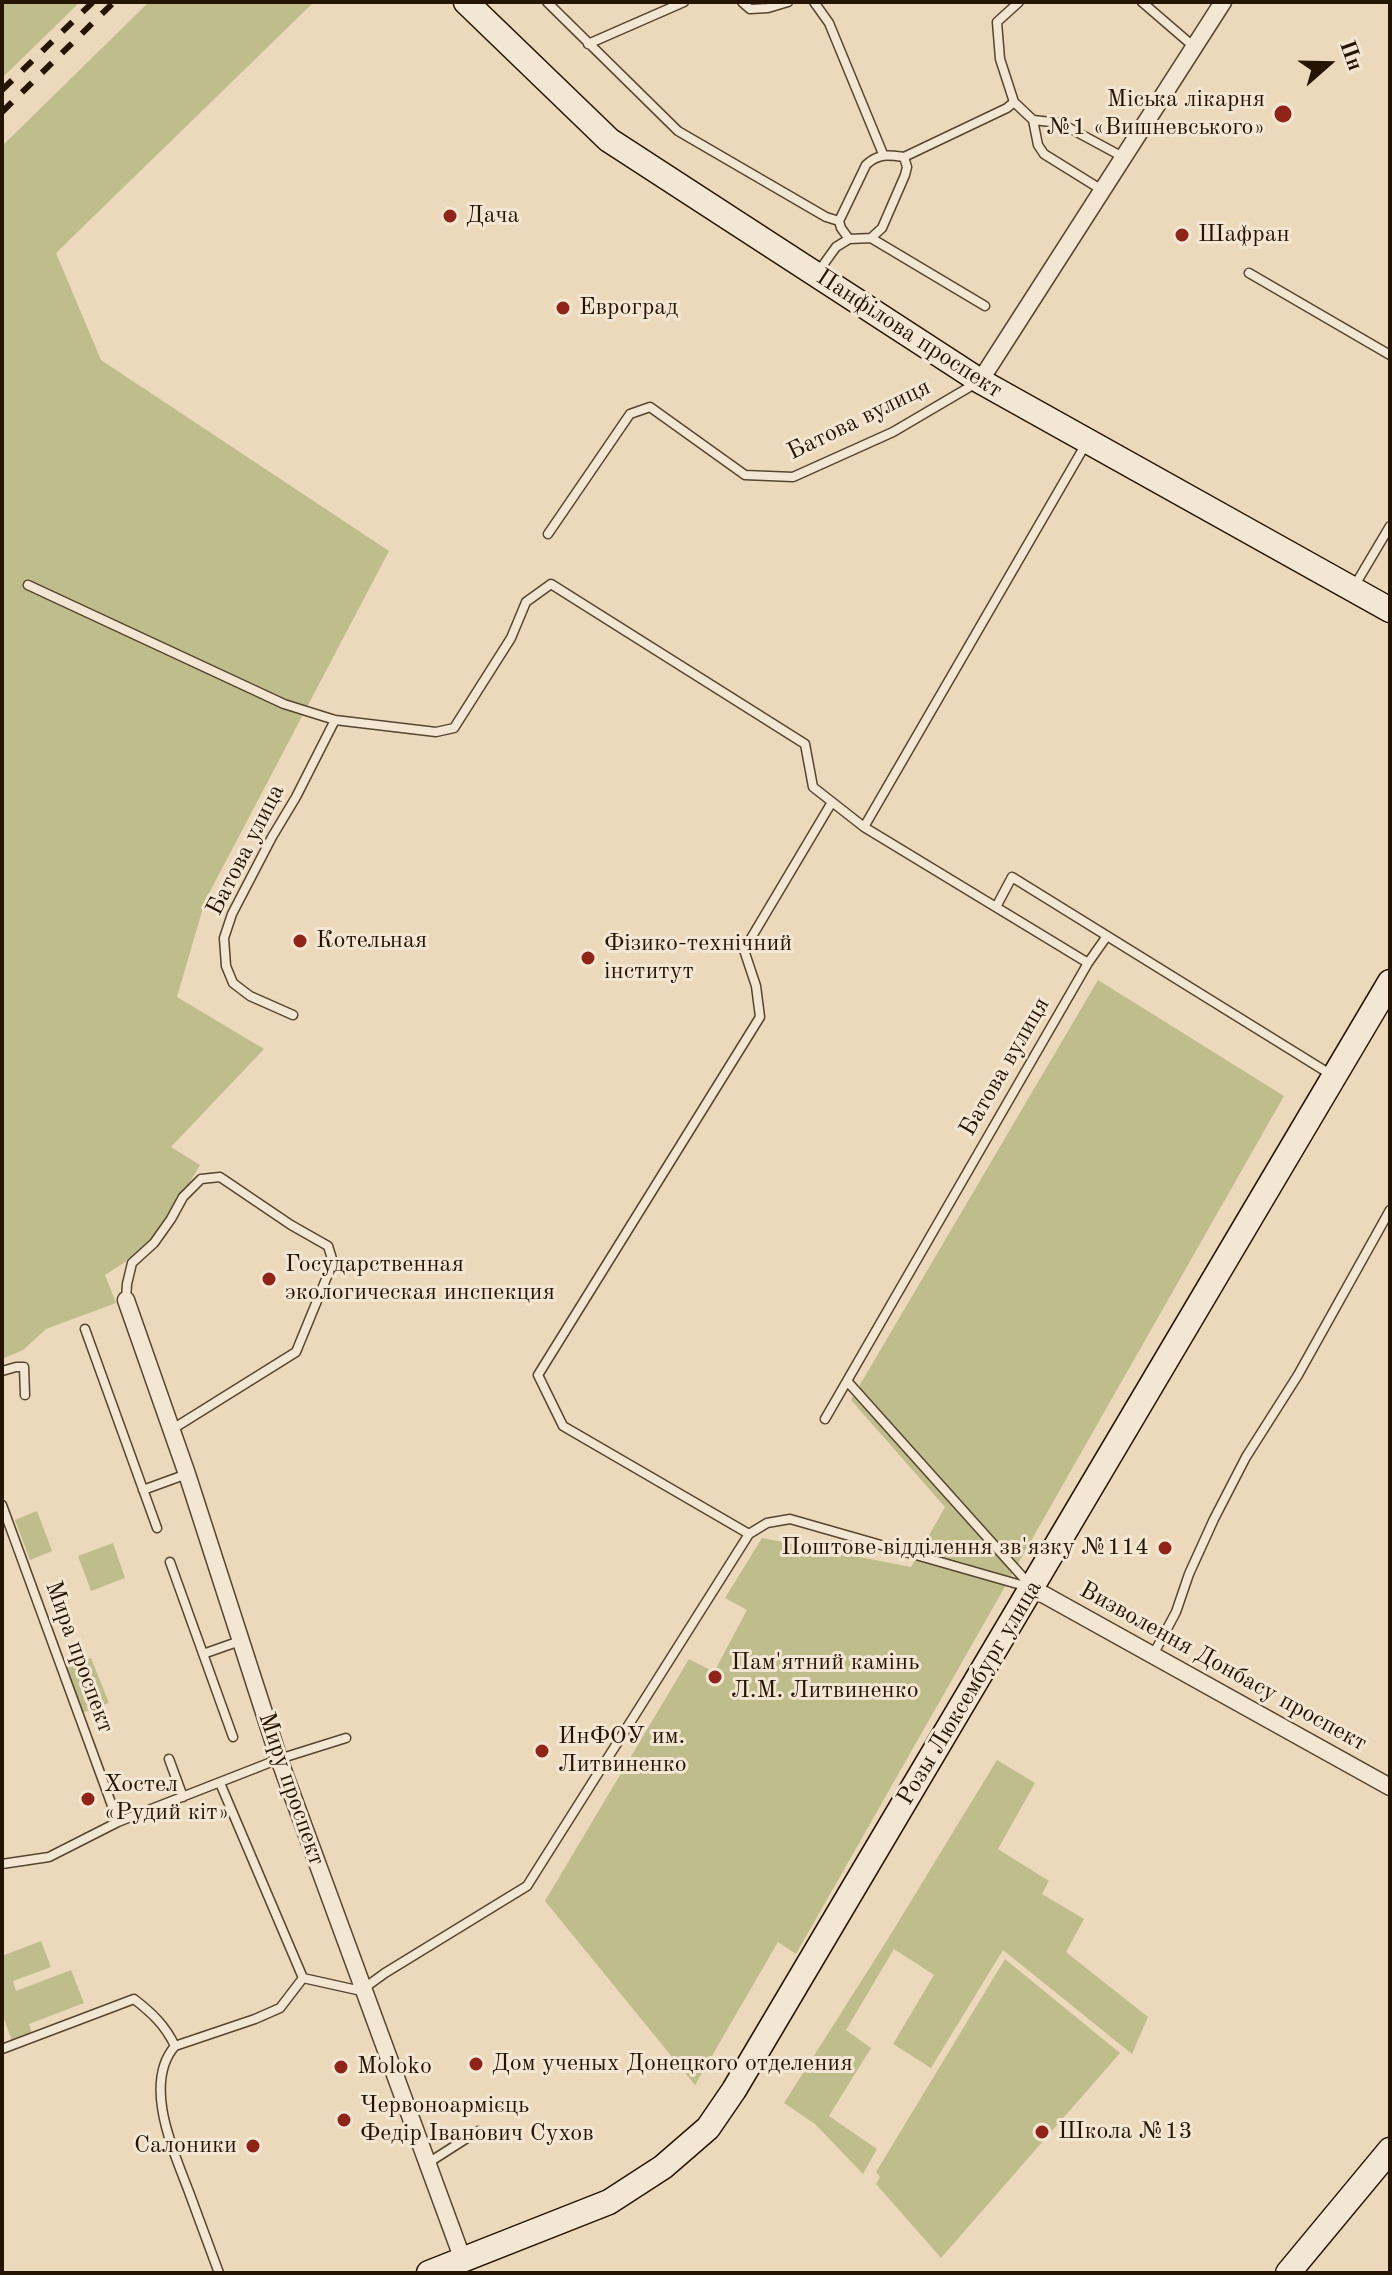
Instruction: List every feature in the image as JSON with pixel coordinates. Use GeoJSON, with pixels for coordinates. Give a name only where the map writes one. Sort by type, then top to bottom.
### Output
{"type":"FeatureCollection","features":[{"type":"Feature","properties":{"kind":"street","name":"Панфілова проспект"},"geometry":{"type":"LineString","coordinates":[[466,2],[609,140],[980,381],[1390,610]]}},
{"type":"Feature","properties":{"kind":"street"},"geometry":{"type":"LineString","coordinates":[[980,381],[1223,2]]}},
{"type":"Feature","properties":{"kind":"street","name":"Розы Люксембург улица"},"geometry":{"type":"LineString","coordinates":[[429,2273],[466,2266],[609,2202],[663,2167],[708,2128],[734,2090],[1390,982]]}},
{"type":"Feature","properties":{"kind":"street","name":"Миру проспект"},"geometry":{"type":"LineString","coordinates":[[126,1300],[187,1474],[279,1759],[466,2266]]}},
{"type":"Feature","properties":{"kind":"street","name":"Визволення Донбасу проспект"},"geometry":{"type":"LineString","coordinates":[[1032,1588],[1390,1787]]}},
{"type":"Feature","properties":{"kind":"street"},"geometry":{"type":"LineString","coordinates":[[1288,2273],[1390,2150]]}},
{"type":"Feature","properties":{"kind":"lane"},"geometry":{"type":"LineString","coordinates":[[547,2],[678,131],[826,217],[839,221]]}},
{"type":"Feature","properties":{"kind":"lane"},"geometry":{"type":"LineString","coordinates":[[588,44],[684,2]]}},
{"type":"Feature","properties":{"kind":"lane"},"geometry":{"type":"LineString","coordinates":[[742,2],[750,9],[788,2]]}},
{"type":"Feature","properties":{"kind":"lane"},"geometry":{"type":"LineString","coordinates":[[814,2],[829,23],[883,154]]}},
{"type":"Feature","properties":{"kind":"lane"},"geometry":{"type":"LineString","coordinates":[[1019,2],[997,22],[1000,59],[1014,102],[1033,120],[1038,145],[1044,154],[1102,190]]}},
{"type":"Feature","properties":{"kind":"lane"},"geometry":{"type":"LineString","coordinates":[[1142,2],[1193,46]]}},
{"type":"Feature","properties":{"kind":"lane"},"geometry":{"type":"LineString","coordinates":[[849,239],[839,221],[866,165],[873,158],[883,154],[904,157],[1014,102]]}},
{"type":"Feature","properties":{"kind":"lane"},"geometry":{"type":"LineString","coordinates":[[1033,120],[1060,123],[1123,157]]}},
{"type":"Feature","properties":{"kind":"lane"},"geometry":{"type":"LineString","coordinates":[[871,238],[882,228],[905,175],[907,167],[904,157]]}},
{"type":"Feature","properties":{"kind":"lane"},"geometry":{"type":"LineString","coordinates":[[816,275],[836,247],[849,239],[871,238],[985,306]]}},
{"type":"Feature","properties":{"kind":"lane"},"geometry":{"type":"LineString","coordinates":[[1249,273],[1390,355]]}},
{"type":"Feature","properties":{"kind":"lane","name":"Батова вулиця"},"geometry":{"type":"LineString","coordinates":[[548,534],[630,414],[650,407],[745,475],[793,477],[893,432],[980,381]]}},
{"type":"Feature","properties":{"kind":"lane"},"geometry":{"type":"LineString","coordinates":[[864,827],[1087,441]]}},
{"type":"Feature","properties":{"kind":"lane"},"geometry":{"type":"LineString","coordinates":[[1353,589],[1390,526]]}},
{"type":"Feature","properties":{"kind":"lane"},"geometry":{"type":"LineString","coordinates":[[28,585],[284,704],[335,720],[436,732],[454,728],[511,638],[526,602],[551,584],[805,744],[813,787],[864,827],[1088,963]]}},
{"type":"Feature","properties":{"kind":"lane","name":"Батова улица"},"geometry":{"type":"LineString","coordinates":[[293,1015],[250,996],[233,983],[226,966],[224,938],[232,914],[335,720]]}},
{"type":"Feature","properties":{"kind":"lane"},"geometry":{"type":"LineString","coordinates":[[749,1534],[563,1426],[538,1375],[760,1017],[756,986],[744,950],[832,802]]}},
{"type":"Feature","properties":{"kind":"lane"},"geometry":{"type":"LineString","coordinates":[[996,907],[1012,877],[1334,1077]]}},
{"type":"Feature","properties":{"kind":"lane","name":"Батова вулиця"},"geometry":{"type":"LineString","coordinates":[[825,1419],[1088,963],[1107,936]]}},
{"type":"Feature","properties":{"kind":"lane"},"geometry":{"type":"LineString","coordinates":[[126,1300],[132,1263],[154,1243],[183,1197],[201,1179],[220,1177],[328,1246],[333,1262],[296,1352],[171,1430]]}},
{"type":"Feature","properties":{"kind":"lane"},"geometry":{"type":"LineString","coordinates":[[1153,1655],[1176,1612],[1214,1519],[1246,1457],[1298,1375],[1390,1210]]}},
{"type":"Feature","properties":{"kind":"lane"},"geometry":{"type":"LineString","coordinates":[[85,1329],[157,1528]]}},
{"type":"Feature","properties":{"kind":"lane"},"geometry":{"type":"LineString","coordinates":[[2,1371],[24,1367],[25,1395]]}},
{"type":"Feature","properties":{"kind":"lane"},"geometry":{"type":"LineString","coordinates":[[847,1381],[1032,1588]]}},
{"type":"Feature","properties":{"kind":"lane"},"geometry":{"type":"LineString","coordinates":[[143,1490],[187,1474]]}},
{"type":"Feature","properties":{"kind":"lane","name":"Мира проспект"},"geometry":{"type":"LineString","coordinates":[[2,1505],[118,1822]]}},
{"type":"Feature","properties":{"kind":"lane"},"geometry":{"type":"LineString","coordinates":[[303,1978],[363,1989],[527,1886],[749,1534],[767,1523],[790,1519],[1032,1588]]}},
{"type":"Feature","properties":{"kind":"lane"},"geometry":{"type":"LineString","coordinates":[[170,1562],[233,1737]]}},
{"type":"Feature","properties":{"kind":"lane"},"geometry":{"type":"LineString","coordinates":[[203,1654],[241,1641]]}},
{"type":"Feature","properties":{"kind":"lane"},"geometry":{"type":"LineString","coordinates":[[2,1864],[49,1857],[118,1822],[279,1759],[346,1738]]}},
{"type":"Feature","properties":{"kind":"lane"},"geometry":{"type":"LineString","coordinates":[[169,1759],[183,1797]]}},
{"type":"Feature","properties":{"kind":"lane"},"geometry":{"type":"LineString","coordinates":[[220,1783],[303,1978]]}},
{"type":"Feature","properties":{"kind":"lane"},"geometry":{"type":"LineString","coordinates":[[219,2273],[165,2126],[161,2094],[166,2056],[175,2046],[280,2008],[303,1978]]}},
{"type":"Feature","properties":{"kind":"lane"},"geometry":{"type":"LineString","coordinates":[[2,2049],[134,1999],[154,2014],[175,2046]]}},
{"type":"Feature","properties":{"kind":"lane"},"geometry":{"type":"LineString","coordinates":[[428,2163],[478,2131]]}},
{"type":"Feature","properties":{"kind":"shaded area"},"geometry":{"type":"Polygon","coordinates":[[[2,2],[80,2],[2,78],[2,2]]]}},
{"type":"Feature","properties":{"kind":"shaded area"},"geometry":{"type":"Polygon","coordinates":[[[149,2],[314,2],[56,253],[101,360],[389,551],[205,901],[177,997],[264,1049],[171,1147],[200,1165],[164,1226],[139,1253],[105,1275],[116,1303],[46,1329],[23,1350],[2,1359],[2,146],[149,2]]]}},
{"type":"Feature","properties":{"kind":"shaded area"},"geometry":{"type":"Polygon","coordinates":[[[1098,980],[1284,1096],[796,1954],[778,1942],[695,2085],[545,1901],[689,1659],[714,1672],[747,1610],[725,1598],[762,1538],[911,1567],[945,1507],[851,1400],[1098,980]]]}},
{"type":"Feature","properties":{"kind":"shaded area"},"geometry":{"type":"Polygon","coordinates":[[[37,1511],[52,1551],[30,1560],[15,1520],[37,1511]]]}},
{"type":"Feature","properties":{"kind":"shaded area"},"geometry":{"type":"Polygon","coordinates":[[[113,1543],[125,1578],[91,1591],[78,1556],[113,1543]]]}},
{"type":"Feature","properties":{"kind":"shaded area"},"geometry":{"type":"Polygon","coordinates":[[[91,1658],[109,1703],[79,1714],[62,1668],[91,1658]]]}},
{"type":"Feature","properties":{"kind":"shaded area"},"geometry":{"type":"Polygon","coordinates":[[[997,1760],[1035,1783],[998,1849],[1049,1881],[1042,1894],[1084,1919],[1066,1952],[1148,2017],[1132,2054],[1003,1950],[931,2068],[893,2044],[934,1975],[894,1949],[846,2030],[871,2048],[829,2116],[877,2149],[863,2174],[815,2124],[784,2103],[997,1760]]]}},
{"type":"Feature","properties":{"kind":"shaded area"},"geometry":{"type":"Polygon","coordinates":[[[41,1941],[51,1967],[13,1981],[16,1991],[71,1970],[84,2003],[29,2024],[32,2033],[12,2041],[2,2013],[2,1956],[41,1941]]]}},
{"type":"Feature","properties":{"kind":"shaded area"},"geometry":{"type":"Polygon","coordinates":[[[1005,1959],[1120,2053],[941,2258],[876,2184],[880,2177],[876,2172],[1005,1959]]]}},
{"type":"Feature","properties":{"kind":"railway"},"geometry":{"type":"LineString","coordinates":[[2,90],[93,2]]}},
{"type":"Feature","properties":{"kind":"railway"},"geometry":{"type":"LineString","coordinates":[[2,112],[114,2]]}},
{"type":"Feature","properties":{"kind":"place","name":"Міська лікарня №1 «Вишневського»"},"geometry":{"type":"Point","coordinates":[1283,114]}},
{"type":"Feature","properties":{"kind":"place","name":"Дача"},"geometry":{"type":"Point","coordinates":[450,216]}},
{"type":"Feature","properties":{"kind":"place","name":"Шафран"},"geometry":{"type":"Point","coordinates":[1182,235]}},
{"type":"Feature","properties":{"kind":"place","name":"Евроград"},"geometry":{"type":"Point","coordinates":[563,308]}},
{"type":"Feature","properties":{"kind":"place","name":"Котельная"},"geometry":{"type":"Point","coordinates":[300,941]}},
{"type":"Feature","properties":{"kind":"place","name":"Фізико-технічний інститут"},"geometry":{"type":"Point","coordinates":[588,958]}},
{"type":"Feature","properties":{"kind":"place","name":"Государственная экологическая инспекция"},"geometry":{"type":"Point","coordinates":[269,1279]}},
{"type":"Feature","properties":{"kind":"place","name":"Поштове відділення зв'язку №114"},"geometry":{"type":"Point","coordinates":[1165,1548]}},
{"type":"Feature","properties":{"kind":"place","name":"Пам'ятний камінь Л.М. Литвиненко"},"geometry":{"type":"Point","coordinates":[715,1677]}},
{"type":"Feature","properties":{"kind":"place","name":"ИнФОУ им. Литвиненко"},"geometry":{"type":"Point","coordinates":[542,1751]}},
{"type":"Feature","properties":{"kind":"place","name":"Хостел «Рудий кіт»"},"geometry":{"type":"Point","coordinates":[88,1799]}},
{"type":"Feature","properties":{"kind":"place","name":"Дом ученых Донецкого отделения"},"geometry":{"type":"Point","coordinates":[476,2064]}},
{"type":"Feature","properties":{"kind":"place","name":"Moloko"},"geometry":{"type":"Point","coordinates":[341,2067]}},
{"type":"Feature","properties":{"kind":"place","name":"Червоноармієць Федір Іванович Сухов"},"geometry":{"type":"Point","coordinates":[344,2120]}},
{"type":"Feature","properties":{"kind":"place","name":"Школа №13"},"geometry":{"type":"Point","coordinates":[1042,2132]}},
{"type":"Feature","properties":{"kind":"place","name":"Салоники"},"geometry":{"type":"Point","coordinates":[253,2146]}}]}
